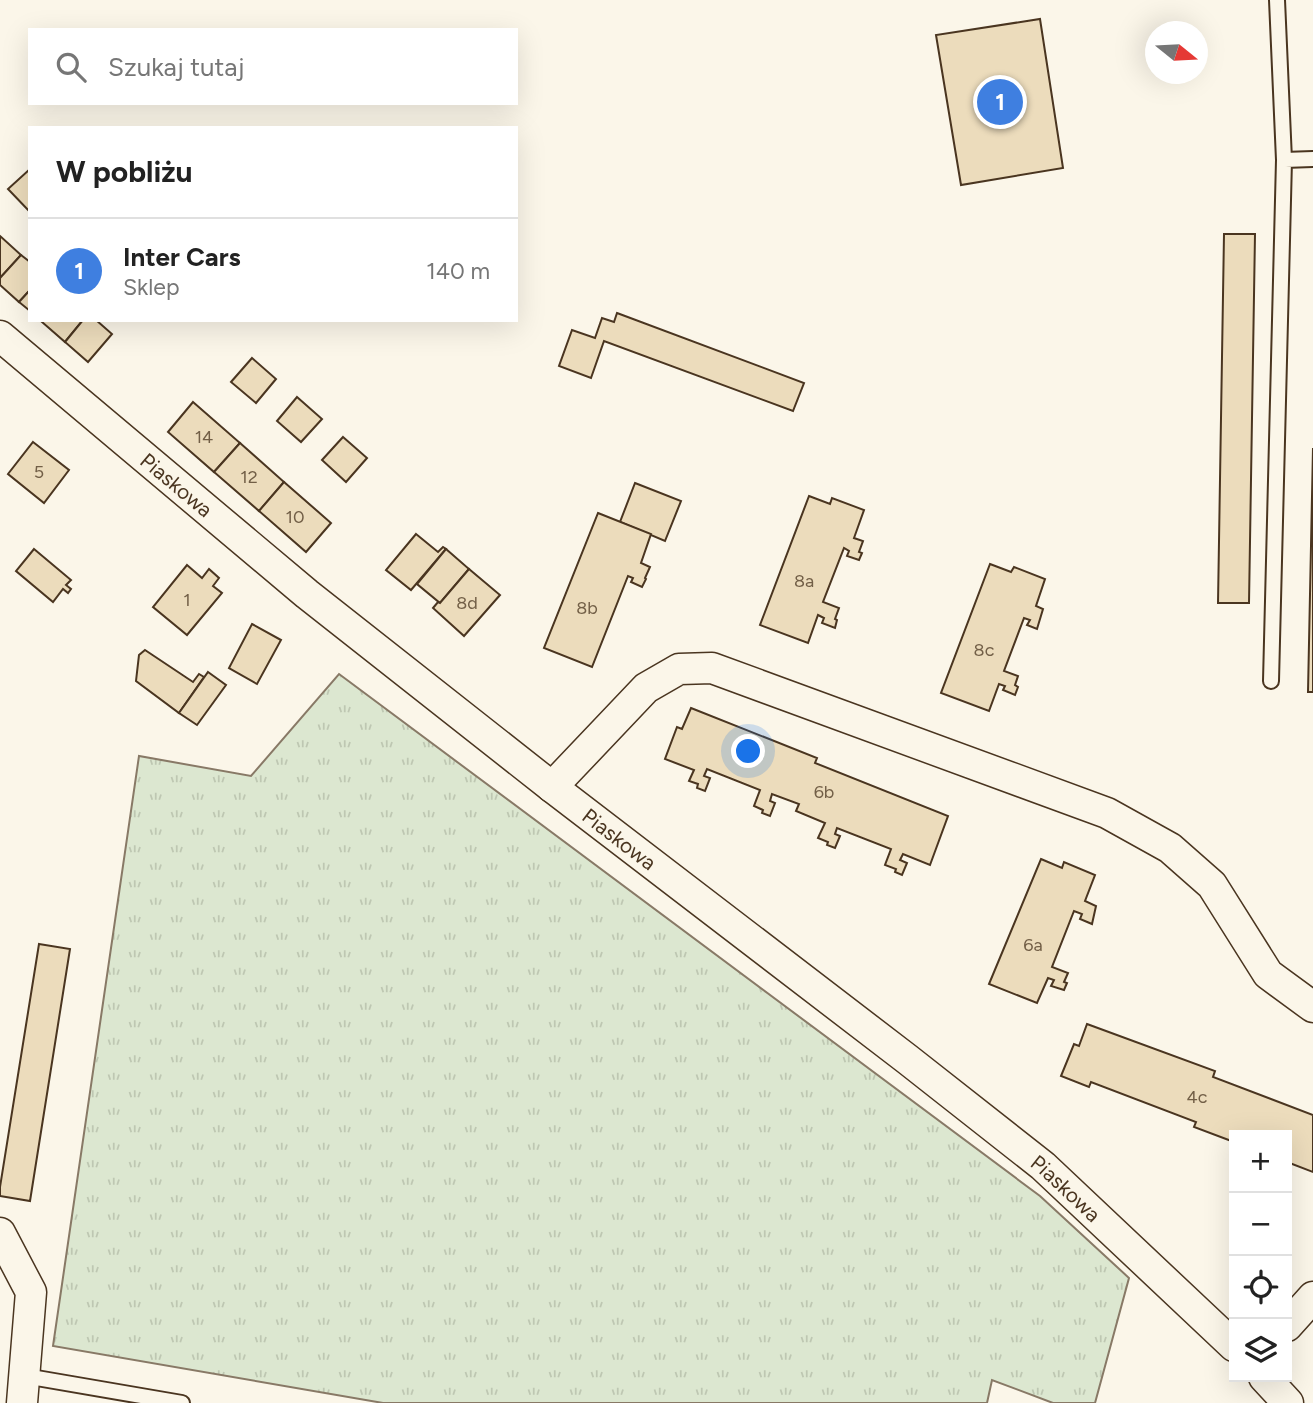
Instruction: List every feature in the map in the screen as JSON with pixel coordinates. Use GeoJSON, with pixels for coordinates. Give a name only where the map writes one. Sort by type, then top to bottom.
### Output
{"type":"FeatureCollection","features":[{"type":"Feature","properties":{"kind":"street","name":"Piaskowa"},"geometry":{"type":"LineString","coordinates":[[0,336],[307,594],[1043,1166],[1229,1341]]}},
{"type":"Feature","properties":{"kind":"street"},"geometry":{"type":"LineString","coordinates":[[552,787],[646,688],[679,669],[712,668],[1107,813],[1170,848],[1212,885],[1268,974],[1313,1007]]}},
{"type":"Feature","properties":{"kind":"street"},"geometry":{"type":"LineString","coordinates":[[0,1233],[31,1292],[24,1389]]}},
{"type":"Feature","properties":{"kind":"street"},"geometry":{"type":"LineString","coordinates":[[1292,1320],[1313,1297]]}},
{"type":"Feature","properties":{"kind":"street"},"geometry":{"type":"LineString","coordinates":[[1269,1382],[1288,1403]]}},
{"type":"Feature","properties":{"kind":"lane"},"geometry":{"type":"LineString","coordinates":[[1272,681],[1284,160],[1277,0]]}},
{"type":"Feature","properties":{"kind":"lane"},"geometry":{"type":"LineString","coordinates":[[1284,160],[1313,159]]}},
{"type":"Feature","properties":{"kind":"lane"},"geometry":{"type":"LineString","coordinates":[[24,1389],[182,1403]]}},
{"type":"Feature","properties":{"kind":"green space"},"geometry":{"type":"Polygon","coordinates":[[[339,674],[1040,1196],[1129,1278],[1095,1403],[1053,1403],[992,1380],[987,1403],[383,1403],[53,1346],[139,756],[251,776],[339,674]]]}},
{"type":"Feature","properties":{"kind":"building"},"geometry":{"type":"Polygon","coordinates":[[[1040,19],[1063,168],[961,185],[936,35],[1040,19]]]}},
{"type":"Feature","properties":{"kind":"building"},"geometry":{"type":"Polygon","coordinates":[[[28,171],[28,210],[8,189],[28,171]]]}},
{"type":"Feature","properties":{"kind":"building"},"geometry":{"type":"Polygon","coordinates":[[[1224,234],[1255,234],[1249,603],[1218,603],[1224,234]]]}},
{"type":"Feature","properties":{"kind":"building"},"geometry":{"type":"Polygon","coordinates":[[[0,236],[21,255],[0,278],[0,236]]]}},
{"type":"Feature","properties":{"kind":"building"},"geometry":{"type":"Polygon","coordinates":[[[21,255],[28,260],[28,292],[19,302],[0,285],[0,278],[21,255]]]}},
{"type":"Feature","properties":{"kind":"building"},"geometry":{"type":"Polygon","coordinates":[[[28,292],[28,309],[19,302],[28,292]]]}},
{"type":"Feature","properties":{"kind":"building"},"geometry":{"type":"Polygon","coordinates":[[[617,313],[804,383],[793,411],[604,341],[591,378],[559,366],[572,330],[595,338],[602,318],[614,322],[617,313]]]}},
{"type":"Feature","properties":{"kind":"building"},"geometry":{"type":"Polygon","coordinates":[[[42,322],[81,322],[65,342],[42,322]]]}},
{"type":"Feature","properties":{"kind":"building"},"geometry":{"type":"Polygon","coordinates":[[[81,322],[98,322],[112,334],[88,362],[65,342],[81,322]]]}},
{"type":"Feature","properties":{"kind":"building"},"geometry":{"type":"Polygon","coordinates":[[[252,358],[276,379],[256,403],[231,382],[252,358]]]}},
{"type":"Feature","properties":{"kind":"building"},"geometry":{"type":"Polygon","coordinates":[[[297,397],[322,419],[301,442],[277,421],[297,397]]]}},
{"type":"Feature","properties":{"kind":"building"},"geometry":{"type":"Polygon","coordinates":[[[193,402],[240,443],[214,472],[168,432],[193,402]]]}},
{"type":"Feature","properties":{"kind":"building"},"geometry":{"type":"Polygon","coordinates":[[[343,437],[367,458],[346,482],[322,460],[343,437]]]}},
{"type":"Feature","properties":{"kind":"building"},"geometry":{"type":"Polygon","coordinates":[[[33,442],[69,470],[44,503],[8,474],[33,442]]]}},
{"type":"Feature","properties":{"kind":"building"},"geometry":{"type":"Polygon","coordinates":[[[240,443],[284,482],[259,511],[214,472],[240,443]]]}},
{"type":"Feature","properties":{"kind":"building"},"geometry":{"type":"Polygon","coordinates":[[[1313,448],[1313,692],[1308,692],[1313,448]]]}},
{"type":"Feature","properties":{"kind":"building"},"geometry":{"type":"Polygon","coordinates":[[[284,482],[331,523],[306,552],[259,511],[284,482]]]}},
{"type":"Feature","properties":{"kind":"building"},"geometry":{"type":"Polygon","coordinates":[[[635,483],[681,501],[665,541],[620,522],[635,483]]]}},
{"type":"Feature","properties":{"kind":"building"},"geometry":{"type":"Polygon","coordinates":[[[809,496],[830,504],[832,498],[864,510],[854,538],[863,541],[859,560],[847,556],[849,551],[844,548],[823,602],[839,608],[835,628],[822,623],[824,618],[818,615],[808,643],[760,625],[809,496]]]}},
{"type":"Feature","properties":{"kind":"building"},"geometry":{"type":"Polygon","coordinates":[[[598,513],[651,534],[641,563],[650,567],[642,587],[631,582],[633,578],[628,576],[592,667],[544,648],[598,513]]]}},
{"type":"Feature","properties":{"kind":"building"},"geometry":{"type":"Polygon","coordinates":[[[416,534],[438,552],[443,547],[446,549],[411,590],[386,570],[416,534]]]}},
{"type":"Feature","properties":{"kind":"building"},"geometry":{"type":"Polygon","coordinates":[[[34,549],[71,580],[66,585],[71,589],[68,593],[63,589],[53,602],[16,571],[34,549]]]}},
{"type":"Feature","properties":{"kind":"building"},"geometry":{"type":"Polygon","coordinates":[[[446,549],[469,569],[440,603],[417,584],[446,549]]]}},
{"type":"Feature","properties":{"kind":"building"},"geometry":{"type":"Polygon","coordinates":[[[990,564],[1011,572],[1014,567],[1045,579],[1036,606],[1043,609],[1037,629],[1027,625],[1030,620],[1024,618],[1004,671],[1018,676],[1015,695],[1003,690],[1005,686],[999,684],[989,711],[941,693],[990,564]]]}},
{"type":"Feature","properties":{"kind":"building"},"geometry":{"type":"Polygon","coordinates":[[[187,565],[202,578],[209,569],[219,578],[213,586],[222,593],[187,635],[153,607],[187,565]]]}},
{"type":"Feature","properties":{"kind":"building"},"geometry":{"type":"Polygon","coordinates":[[[469,569],[500,595],[464,636],[433,608],[469,569]]]}},
{"type":"Feature","properties":{"kind":"building"},"geometry":{"type":"Polygon","coordinates":[[[252,624],[281,640],[257,684],[229,668],[252,624]]]}},
{"type":"Feature","properties":{"kind":"building"},"geometry":{"type":"Polygon","coordinates":[[[145,650],[193,682],[199,674],[204,677],[179,713],[136,681],[139,655],[145,650]]]}},
{"type":"Feature","properties":{"kind":"building"},"geometry":{"type":"Polygon","coordinates":[[[208,672],[226,685],[197,725],[179,713],[208,672]]]}},
{"type":"Feature","properties":{"kind":"building"},"geometry":{"type":"Polygon","coordinates":[[[691,708],[817,758],[815,763],[948,816],[930,865],[903,854],[900,860],[907,863],[902,875],[895,872],[896,869],[885,865],[891,849],[837,828],[835,834],[840,836],[835,848],[827,845],[828,842],[818,838],[825,823],[796,811],[799,804],[772,794],[770,801],[775,803],[770,816],[762,813],[763,810],[754,806],[760,790],[707,769],[704,776],[710,778],[705,791],[697,788],[698,784],[689,781],[694,770],[665,759],[677,727],[682,729],[691,708]]]}},
{"type":"Feature","properties":{"kind":"building"},"geometry":{"type":"Polygon","coordinates":[[[1041,859],[1062,868],[1064,862],[1095,875],[1085,901],[1096,906],[1092,924],[1080,919],[1082,914],[1074,911],[1052,967],[1068,973],[1064,990],[1051,986],[1054,980],[1048,978],[1037,1003],[989,984],[1041,859]]]}},
{"type":"Feature","properties":{"kind":"building"},"geometry":{"type":"Polygon","coordinates":[[[39,944],[70,949],[30,1201],[0,1196],[0,1187],[39,944]]]}},
{"type":"Feature","properties":{"kind":"building"},"geometry":{"type":"Polygon","coordinates":[[[1087,1024],[1215,1071],[1213,1077],[1313,1115],[1313,1172],[1292,1164],[1292,1130],[1229,1130],[1229,1140],[1194,1127],[1196,1122],[1091,1082],[1089,1087],[1061,1076],[1074,1044],[1079,1046],[1087,1024]]]}},
{"type":"Feature","properties":{"kind":"place","name":"Inter Cars"},"geometry":{"type":"Point","coordinates":[1000,102]}}]}
